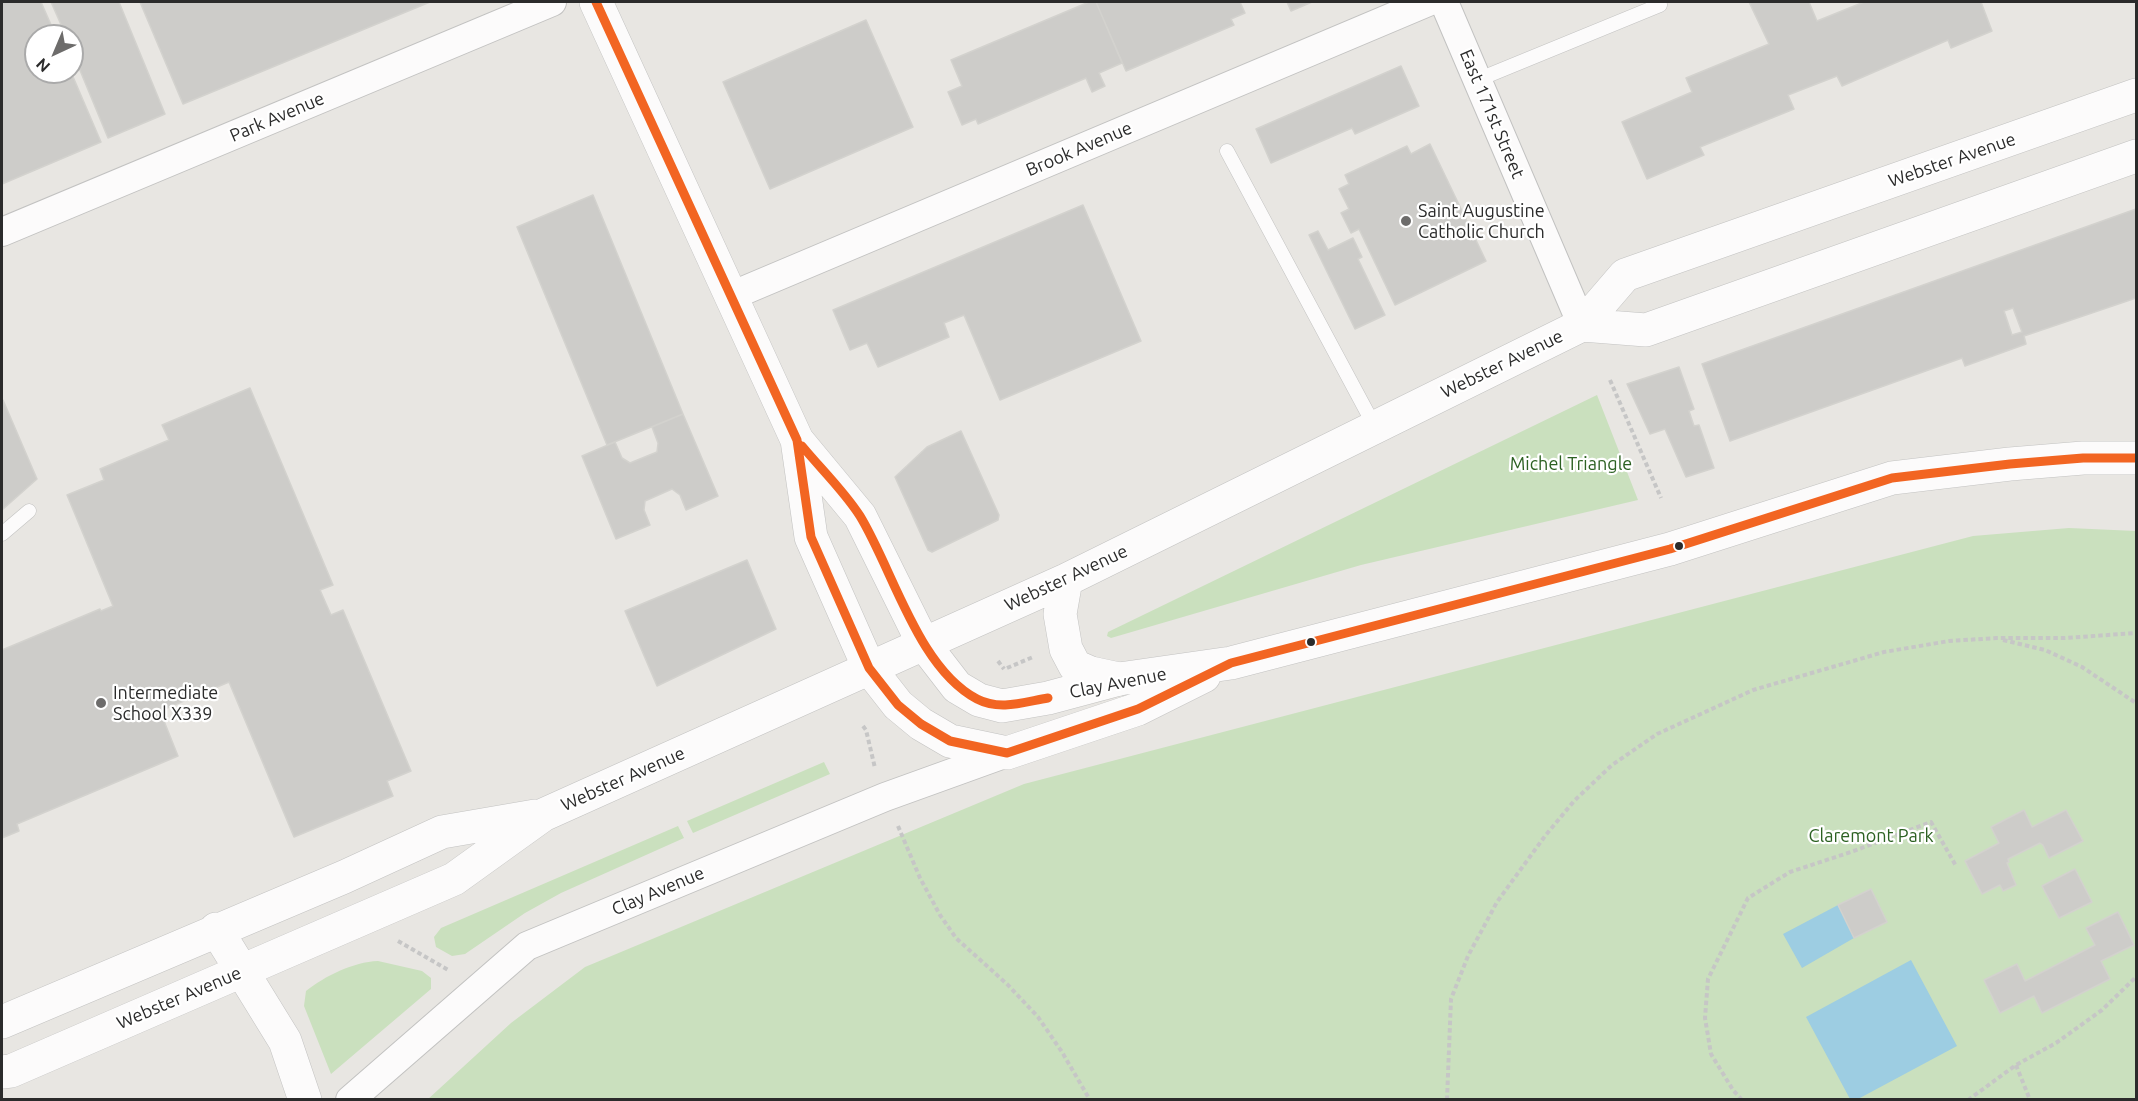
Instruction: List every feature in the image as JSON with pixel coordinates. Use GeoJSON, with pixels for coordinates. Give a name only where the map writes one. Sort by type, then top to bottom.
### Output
{"type":"FeatureCollection","features":[{"type":"Feature","properties":{"kind":"main road"},"geometry":{"type":"LineString","coordinates":[[597,5],[797,440],[811,537],[869,668],[898,705],[921,724],[950,741],[1007,753]]}},
{"type":"Feature","properties":{"kind":"main road","name":"Webster Avenue"},"geometry":{"type":"LineString","coordinates":[[2,1072],[11,1071],[454,879],[543,815],[1066,580],[1582,325],[1625,275],[2136,95]]}},
{"type":"Feature","properties":{"kind":"main road","name":"Webster Avenue"},"geometry":{"type":"LineString","coordinates":[[1582,325],[1646,330],[2136,156]]}},
{"type":"Feature","properties":{"kind":"main road","name":"Clay Avenue"},"geometry":{"type":"LineString","coordinates":[[797,440],[860,516],[923,643],[957,687],[979,700],[1002,706],[1048,698],[1119,679],[1231,663],[1670,549],[1892,478],[2083,458],[2136,458]]}},
{"type":"Feature","properties":{"kind":"main road"},"geometry":{"type":"LineString","coordinates":[[1066,580],[1060,614],[1066,649],[1075,666],[1090,673],[1119,679]]}},
{"type":"Feature","properties":{"kind":"main road","name":"Clay Avenue"},"geometry":{"type":"LineString","coordinates":[[1007,753],[1138,709],[1231,663]]}},
{"type":"Feature","properties":{"kind":"main road","name":"Webster Avenue"},"geometry":{"type":"LineString","coordinates":[[2,1022],[216,929],[344,877],[442,832],[543,815]]}},
{"type":"Feature","properties":{"kind":"main road"},"geometry":{"type":"LineString","coordinates":[[216,929],[285,1041],[305,1100]]}},
{"type":"Feature","properties":{"kind":"street","name":"Park Avenue"},"geometry":{"type":"LineString","coordinates":[[2,232],[552,2]]}},
{"type":"Feature","properties":{"kind":"street","name":"Brook Avenue"},"geometry":{"type":"LineString","coordinates":[[730,296],[1428,2]]}},
{"type":"Feature","properties":{"kind":"street","name":"East 171st Street"},"geometry":{"type":"LineString","coordinates":[[1444,2],[1582,325]]}},
{"type":"Feature","properties":{"kind":"street","name":"Clay Avenue"},"geometry":{"type":"LineString","coordinates":[[350,1100],[526,946],[885,796],[1007,753]]}},
{"type":"Feature","properties":{"kind":"lane"},"geometry":{"type":"LineString","coordinates":[[1477,80],[1660,5]]}},
{"type":"Feature","properties":{"kind":"lane"},"geometry":{"type":"LineString","coordinates":[[1227,151],[1376,427]]}},
{"type":"Feature","properties":{"kind":"lane"},"geometry":{"type":"LineString","coordinates":[[2,534],[29,511]]}},
{"type":"Feature","properties":{"kind":"path"},"geometry":{"type":"LineString","coordinates":[[1610,380],[1661,498]]}},
{"type":"Feature","properties":{"kind":"path"},"geometry":{"type":"LineString","coordinates":[[1447,1100],[1451,999],[1468,956],[1497,903],[1523,864],[1574,801],[1612,765],[1657,734],[1753,690],[1884,652],[1949,641],[2065,638],[2136,633]]}},
{"type":"Feature","properties":{"kind":"path"},"geometry":{"type":"LineString","coordinates":[[1997,638],[2045,650],[2082,667],[2136,703]]}},
{"type":"Feature","properties":{"kind":"path"},"geometry":{"type":"LineString","coordinates":[[994,674],[1041,653]]}},
{"type":"Feature","properties":{"kind":"path"},"geometry":{"type":"LineString","coordinates":[[998,662],[1004,669]]}},
{"type":"Feature","properties":{"kind":"path"},"geometry":{"type":"LineString","coordinates":[[863,726],[866,730],[877,777]]}},
{"type":"Feature","properties":{"kind":"path"},"geometry":{"type":"LineString","coordinates":[[896,822],[920,878],[940,915],[956,938],[1008,985],[1038,1017],[1090,1100]]}},
{"type":"Feature","properties":{"kind":"path"},"geometry":{"type":"LineString","coordinates":[[1742,1100],[1733,1090],[1711,1054],[1705,1018],[1708,979],[1748,898],[1790,872],[1932,822],[1956,866]]}},
{"type":"Feature","properties":{"kind":"path"},"geometry":{"type":"LineString","coordinates":[[399,941],[454,973]]}},
{"type":"Feature","properties":{"kind":"path"},"geometry":{"type":"LineString","coordinates":[[1968,1100],[2016,1065],[2056,1043],[2102,1010],[2136,977]]}},
{"type":"Feature","properties":{"kind":"path"},"geometry":{"type":"LineString","coordinates":[[2016,1065],[2030,1100]]}},
{"type":"Feature","properties":{"kind":"green space","name":"Michel Triangle"},"geometry":{"type":"Polygon","coordinates":[[[1597,395],[1638,500],[1361,565],[1111,638],[1107,636],[1108,632],[1597,395]]]}},
{"type":"Feature","properties":{"kind":"green space","name":"Claremont Park"},"geometry":{"type":"Polygon","coordinates":[[[2069,528],[2136,531],[2136,1099],[427,1100],[511,1023],[585,967],[1024,784],[1973,536],[2069,528]]]}},
{"type":"Feature","properties":{"kind":"green space"},"geometry":{"type":"Polygon","coordinates":[[[824,762],[830,774],[693,833],[687,821],[824,762]]]}},
{"type":"Feature","properties":{"kind":"green space"},"geometry":{"type":"Polygon","coordinates":[[[678,826],[684,838],[561,893],[525,913],[465,954],[452,956],[436,947],[434,937],[441,928],[678,826]]]}},
{"type":"Feature","properties":{"kind":"green space"},"geometry":{"type":"Polygon","coordinates":[[[378,961],[422,971],[431,978],[431,989],[331,1074],[304,1006],[306,991],[340,971],[359,964],[378,961]]]}},
{"type":"Feature","properties":{"kind":"water"},"geometry":{"type":"Polygon","coordinates":[[[1838,905],[1854,938],[1802,968],[1783,934],[1838,905]]]}},
{"type":"Feature","properties":{"kind":"water"},"geometry":{"type":"Polygon","coordinates":[[[1911,960],[1957,1046],[1858,1099],[1850,1099],[1806,1017],[1911,960]]]}},
{"type":"Feature","properties":{"kind":"building"},"geometry":{"type":"Polygon","coordinates":[[[2,2],[41,2],[51,24],[24,24],[24,84],[76,84],[101,142],[2,184],[2,2]]]}},
{"type":"Feature","properties":{"kind":"building"},"geometry":{"type":"Polygon","coordinates":[[[51,2],[119,2],[165,114],[108,138],[84,80],[84,24],[61,24],[51,2]]]}},
{"type":"Feature","properties":{"kind":"building"},"geometry":{"type":"Polygon","coordinates":[[[140,2],[430,2],[183,104],[140,2]]]}},
{"type":"Feature","properties":{"kind":"building"},"geometry":{"type":"Polygon","coordinates":[[[1089,2],[1096,2],[1122,63],[1099,73],[1105,86],[1092,92],[1086,78],[978,124],[976,119],[962,125],[948,92],[962,86],[951,60],[1089,2]]]}},
{"type":"Feature","properties":{"kind":"building"},"geometry":{"type":"Polygon","coordinates":[[[1096,2],[1240,2],[1245,13],[1231,19],[1234,25],[1126,71],[1096,2]]]}},
{"type":"Feature","properties":{"kind":"building"},"geometry":{"type":"Polygon","coordinates":[[[1287,2],[1312,2],[1291,11],[1287,2]]]}},
{"type":"Feature","properties":{"kind":"building"},"geometry":{"type":"Polygon","coordinates":[[[1749,2],[1809,2],[1817,21],[1864,2],[1981,2],[1992,31],[1951,48],[1948,40],[1842,86],[1837,76],[1788,95],[1794,109],[1700,147],[1704,155],[1647,179],[1622,122],[1692,92],[1686,78],[1769,44],[1749,2]]]}},
{"type":"Feature","properties":{"kind":"building"},"geometry":{"type":"Polygon","coordinates":[[[866,20],[913,127],[770,189],[723,82],[866,20]]]}},
{"type":"Feature","properties":{"kind":"building"},"geometry":{"type":"Polygon","coordinates":[[[1401,66],[1419,106],[1355,134],[1352,128],[1271,163],[1256,129],[1401,66]]]}},
{"type":"Feature","properties":{"kind":"building","name":"Saint Augustine Catholic Church"},"geometry":{"type":"Polygon","coordinates":[[[1430,144],[1486,261],[1395,305],[1359,229],[1351,233],[1341,213],[1349,209],[1339,189],[1349,184],[1345,175],[1407,146],[1411,154],[1430,144]]]}},
{"type":"Feature","properties":{"kind":"building"},"geometry":{"type":"Polygon","coordinates":[[[593,195],[683,414],[607,445],[517,227],[593,195]]]}},
{"type":"Feature","properties":{"kind":"building"},"geometry":{"type":"Polygon","coordinates":[[[1083,205],[1141,341],[1000,400],[964,315],[944,323],[949,337],[878,367],[867,343],[850,350],[833,310],[1083,205]]]}},
{"type":"Feature","properties":{"kind":"building"},"geometry":{"type":"Polygon","coordinates":[[[2136,209],[2136,298],[2024,336],[2026,344],[1965,366],[1962,358],[1730,441],[1702,364],[2136,209]],[[2013,308],[2004,311],[2012,335],[2022,332],[2013,308]]]}},
{"type":"Feature","properties":{"kind":"building"},"geometry":{"type":"Polygon","coordinates":[[[1318,231],[1328,250],[1353,238],[1362,257],[1358,259],[1385,315],[1355,329],[1309,235],[1318,231]]]}},
{"type":"Feature","properties":{"kind":"building"},"geometry":{"type":"Polygon","coordinates":[[[1679,367],[1694,409],[1689,411],[1694,426],[1699,425],[1714,468],[1686,477],[1665,429],[1650,434],[1627,384],[1679,367]]]}},
{"type":"Feature","properties":{"kind":"building"},"geometry":{"type":"Polygon","coordinates":[[[250,388],[333,585],[320,590],[331,615],[343,610],[411,771],[387,781],[393,796],[294,837],[229,682],[160,711],[178,756],[17,824],[19,831],[2,838],[2,650],[100,609],[101,611],[113,606],[67,495],[104,480],[100,469],[169,440],[162,425],[250,388]]]}},
{"type":"Feature","properties":{"kind":"building"},"geometry":{"type":"Polygon","coordinates":[[[2,400],[37,479],[2,510],[2,400]]]}},
{"type":"Feature","properties":{"kind":"building"},"geometry":{"type":"Polygon","coordinates":[[[683,414],[718,496],[686,510],[680,495],[672,489],[645,501],[644,510],[650,525],[616,539],[582,456],[615,442],[622,458],[630,463],[657,452],[658,443],[652,427],[683,414]]]}},
{"type":"Feature","properties":{"kind":"building"},"geometry":{"type":"Polygon","coordinates":[[[961,431],[999,515],[998,520],[932,552],[928,550],[895,477],[927,447],[961,431]]]}},
{"type":"Feature","properties":{"kind":"building"},"geometry":{"type":"Polygon","coordinates":[[[747,560],[776,629],[657,686],[625,611],[747,560]]]}},
{"type":"Feature","properties":{"kind":"building"},"geometry":{"type":"Polygon","coordinates":[[[2024,810],[2032,827],[2066,810],[2083,841],[2049,858],[2040,843],[2008,859],[2007,863],[2016,885],[2003,891],[2000,885],[1982,894],[1965,861],[1999,843],[1991,827],[2024,810]]]}},
{"type":"Feature","properties":{"kind":"building"},"geometry":{"type":"Polygon","coordinates":[[[2075,869],[2092,902],[2059,918],[2042,886],[2075,869]]]}},
{"type":"Feature","properties":{"kind":"building"},"geometry":{"type":"Polygon","coordinates":[[[1871,889],[1887,922],[1854,938],[1838,905],[1871,889]]]}},
{"type":"Feature","properties":{"kind":"building"},"geometry":{"type":"Polygon","coordinates":[[[2118,912],[2134,945],[2101,961],[2110,979],[2042,1013],[2034,996],[2000,1013],[1984,980],[2017,964],[2025,981],[2095,945],[2086,928],[2118,912]]]}},
{"type":"Feature","properties":{"kind":"transit line"},"geometry":{"type":"LineString","coordinates":[[596,2],[797,440],[811,537],[869,668],[898,705],[921,724],[950,741],[1007,753],[1138,709],[1231,663],[1670,549],[1892,478],[2083,458],[2136,458]]}},
{"type":"Feature","properties":{"kind":"transit line"},"geometry":{"type":"LineString","coordinates":[[802,446],[840,489],[860,516],[923,642],[938,665],[956,684],[986,703],[1003,705],[1048,698]]}},
{"type":"Feature","properties":{"kind":"place","name":"Saint Augustine Catholic Church"},"geometry":{"type":"Point","coordinates":[1406,221]}},
{"type":"Feature","properties":{"kind":"place","name":"Intermediate School X339"},"geometry":{"type":"Point","coordinates":[101,703]}}]}
